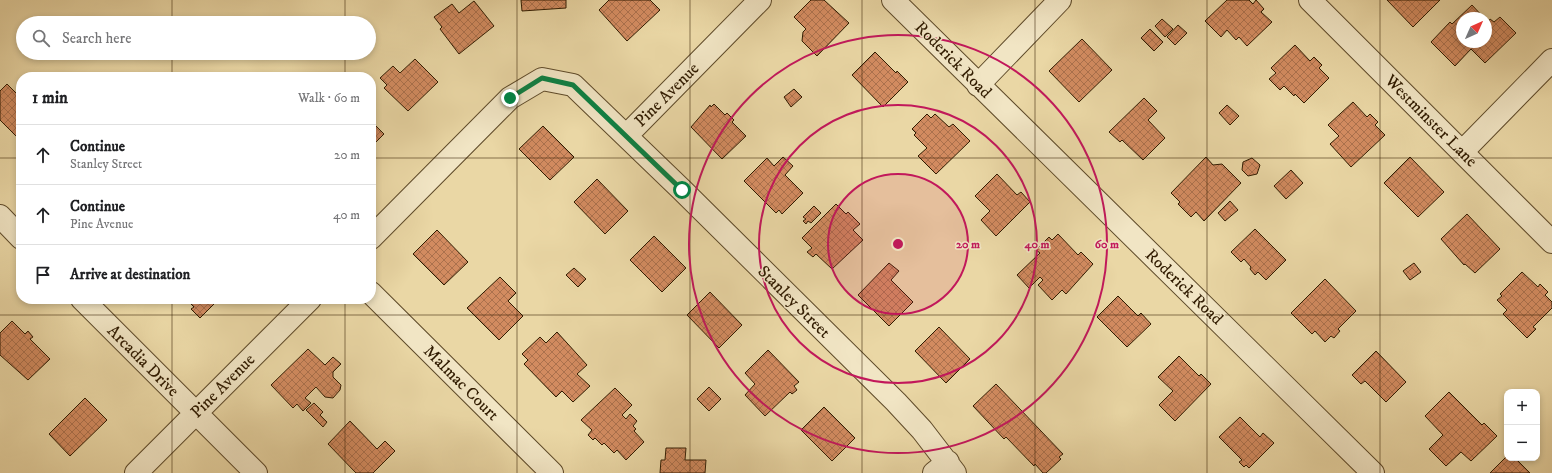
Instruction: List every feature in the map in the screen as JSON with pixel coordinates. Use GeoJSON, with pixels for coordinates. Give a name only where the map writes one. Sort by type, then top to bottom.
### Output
{"type":"FeatureCollection","features":[{"type":"Feature","properties":{"kind":"street","name":"Pine Avenue"},"geometry":{"type":"LineString","coordinates":[[376,233],[510,98],[542,78],[573,85],[626,136],[760,0]]}},
{"type":"Feature","properties":{"kind":"street","name":"Roderick Road"},"geometry":{"type":"LineString","coordinates":[[893,0],[1373,473]]}},
{"type":"Feature","properties":{"kind":"street"},"geometry":{"type":"LineString","coordinates":[[978,85],[1060,0]]}},
{"type":"Feature","properties":{"kind":"street","name":"Westminster Lane"},"geometry":{"type":"LineString","coordinates":[[1310,0],[1552,242]]}},
{"type":"Feature","properties":{"kind":"street"},"geometry":{"type":"LineString","coordinates":[[1462,152],[1552,60]]}},
{"type":"Feature","properties":{"kind":"street","name":"Stanley Street"},"geometry":{"type":"LineString","coordinates":[[626,136],[896,402],[946,469]]}},
{"type":"Feature","properties":{"kind":"street"},"geometry":{"type":"LineString","coordinates":[[0,216],[16,233]]}},
{"type":"Feature","properties":{"kind":"street","name":"Malmac Court"},"geometry":{"type":"LineString","coordinates":[[376,298],[552,473]]}},
{"type":"Feature","properties":{"kind":"street","name":"Arcadia Drive"},"geometry":{"type":"LineString","coordinates":[[87,304],[256,473]]}},
{"type":"Feature","properties":{"kind":"street","name":"Pine Avenue"},"geometry":{"type":"LineString","coordinates":[[136,473],[305,304]]}},
{"type":"Feature","properties":{"kind":"building"},"geometry":{"type":"Polygon","coordinates":[[[521,0],[566,0],[566,8],[522,11],[521,0]]]}},
{"type":"Feature","properties":{"kind":"building"},"geometry":{"type":"Polygon","coordinates":[[[609,0],[650,0],[660,10],[627,41],[599,10],[609,0]]]}},
{"type":"Feature","properties":{"kind":"building"},"geometry":{"type":"Polygon","coordinates":[[[811,0],[824,0],[849,23],[817,56],[802,41],[803,32],[806,29],[794,17],[811,0]]]}},
{"type":"Feature","properties":{"kind":"building"},"geometry":{"type":"Polygon","coordinates":[[[1227,0],[1249,0],[1253,4],[1256,0],[1264,9],[1261,12],[1272,22],[1247,46],[1239,37],[1236,40],[1227,30],[1221,37],[1205,21],[1227,0]]]}},
{"type":"Feature","properties":{"kind":"building"},"geometry":{"type":"Polygon","coordinates":[[[1387,0],[1440,0],[1413,27],[1387,0]]]}},
{"type":"Feature","properties":{"kind":"building"},"geometry":{"type":"Polygon","coordinates":[[[474,1],[494,26],[459,54],[440,29],[442,27],[434,17],[452,4],[459,13],[474,1]]]}},
{"type":"Feature","properties":{"kind":"building"},"geometry":{"type":"Polygon","coordinates":[[[1472,5],[1478,12],[1465,12],[1472,5]]]}},
{"type":"Feature","properties":{"kind":"building"},"geometry":{"type":"Polygon","coordinates":[[[1500,17],[1516,33],[1485,63],[1471,49],[1455,66],[1431,42],[1450,22],[1452,24],[1456,20],[1456,48],[1492,48],[1492,20],[1494,22],[1500,17]]]}},
{"type":"Feature","properties":{"kind":"building"},"geometry":{"type":"Polygon","coordinates":[[[1162,19],[1173,29],[1165,37],[1155,26],[1162,19]]]}},
{"type":"Feature","properties":{"kind":"building"},"geometry":{"type":"Polygon","coordinates":[[[1178,25],[1187,33],[1175,45],[1167,37],[1178,25]]]}},
{"type":"Feature","properties":{"kind":"building"},"geometry":{"type":"Polygon","coordinates":[[[1150,29],[1163,42],[1154,51],[1141,38],[1150,29]]]}},
{"type":"Feature","properties":{"kind":"building"},"geometry":{"type":"Polygon","coordinates":[[[1082,39],[1112,70],[1079,102],[1049,71],[1082,39]]]}},
{"type":"Feature","properties":{"kind":"building"},"geometry":{"type":"Polygon","coordinates":[[[1295,45],[1310,61],[1314,57],[1322,65],[1319,68],[1329,78],[1304,103],[1284,86],[1280,90],[1269,79],[1276,73],[1271,68],[1295,45]]]}},
{"type":"Feature","properties":{"kind":"building"},"geometry":{"type":"Polygon","coordinates":[[[875,52],[896,73],[897,71],[908,82],[883,107],[852,75],[875,52]]]}},
{"type":"Feature","properties":{"kind":"building"},"geometry":{"type":"Polygon","coordinates":[[[415,59],[438,82],[408,111],[384,88],[387,85],[380,78],[393,66],[400,73],[415,59]]]}},
{"type":"Feature","properties":{"kind":"building"},"geometry":{"type":"Polygon","coordinates":[[[7,84],[16,93],[16,136],[0,120],[0,91],[7,84]]]}},
{"type":"Feature","properties":{"kind":"building"},"geometry":{"type":"Polygon","coordinates":[[[794,89],[802,97],[791,107],[784,97],[794,89]]]}},
{"type":"Feature","properties":{"kind":"building"},"geometry":{"type":"Polygon","coordinates":[[[1144,98],[1157,111],[1148,120],[1165,138],[1143,160],[1122,140],[1120,142],[1109,132],[1144,98]]]}},
{"type":"Feature","properties":{"kind":"building"},"geometry":{"type":"Polygon","coordinates":[[[1353,102],[1367,117],[1370,114],[1378,122],[1375,125],[1385,135],[1351,167],[1330,144],[1339,136],[1328,125],[1353,102]]]}},
{"type":"Feature","properties":{"kind":"building"},"geometry":{"type":"Polygon","coordinates":[[[714,104],[725,115],[727,113],[734,120],[732,122],[746,136],[722,159],[691,127],[710,105],[711,107],[714,104]]]}},
{"type":"Feature","properties":{"kind":"building"},"geometry":{"type":"Polygon","coordinates":[[[1227,105],[1239,116],[1230,125],[1219,113],[1227,105]]]}},
{"type":"Feature","properties":{"kind":"building"},"geometry":{"type":"Polygon","coordinates":[[[927,114],[931,118],[935,114],[949,127],[953,124],[970,141],[936,174],[918,156],[927,148],[914,135],[916,133],[912,129],[927,114]]]}},
{"type":"Feature","properties":{"kind":"building"},"geometry":{"type":"Polygon","coordinates":[[[376,126],[384,134],[376,142],[376,126]]]}},
{"type":"Feature","properties":{"kind":"building"},"geometry":{"type":"Polygon","coordinates":[[[543,126],[574,157],[550,180],[519,149],[543,126]]]}},
{"type":"Feature","properties":{"kind":"building"},"geometry":{"type":"Polygon","coordinates":[[[783,157],[793,166],[785,175],[803,193],[782,214],[779,210],[776,213],[744,181],[767,158],[774,166],[783,157]]]}},
{"type":"Feature","properties":{"kind":"building"},"geometry":{"type":"Polygon","coordinates":[[[1206,157],[1213,165],[1222,164],[1241,183],[1204,221],[1196,212],[1191,217],[1178,204],[1180,202],[1171,193],[1206,157]]]}},
{"type":"Feature","properties":{"kind":"building"},"geometry":{"type":"Polygon","coordinates":[[[1410,157],[1444,192],[1418,217],[1384,183],[1410,157]]]}},
{"type":"Feature","properties":{"kind":"building"},"geometry":{"type":"Polygon","coordinates":[[[1252,158],[1260,165],[1257,174],[1248,176],[1242,170],[1243,162],[1252,158]]]}},
{"type":"Feature","properties":{"kind":"building"},"geometry":{"type":"Polygon","coordinates":[[[1291,170],[1303,183],[1286,199],[1274,186],[1291,170]]]}},
{"type":"Feature","properties":{"kind":"building"},"geometry":{"type":"Polygon","coordinates":[[[997,174],[1017,195],[1021,192],[1030,202],[996,236],[981,220],[990,211],[975,196],[997,174]]]}},
{"type":"Feature","properties":{"kind":"building"},"geometry":{"type":"Polygon","coordinates":[[[597,179],[628,211],[605,234],[574,202],[597,179]]]}},
{"type":"Feature","properties":{"kind":"building"},"geometry":{"type":"Polygon","coordinates":[[[1230,201],[1238,210],[1225,221],[1218,213],[1230,201]]]}},
{"type":"Feature","properties":{"kind":"building"},"geometry":{"type":"Polygon","coordinates":[[[836,204],[846,214],[848,212],[860,224],[853,230],[863,240],[832,269],[816,254],[813,257],[807,252],[812,248],[802,238],[836,204]]]}},
{"type":"Feature","properties":{"kind":"building"},"geometry":{"type":"Polygon","coordinates":[[[814,206],[821,213],[811,223],[808,221],[806,224],[803,221],[806,219],[803,217],[814,206]]]}},
{"type":"Feature","properties":{"kind":"building"},"geometry":{"type":"Polygon","coordinates":[[[1467,214],[1500,249],[1475,273],[1465,264],[1464,265],[1441,239],[1467,214]]]}},
{"type":"Feature","properties":{"kind":"building"},"geometry":{"type":"Polygon","coordinates":[[[1255,229],[1286,260],[1266,280],[1258,272],[1255,275],[1250,269],[1251,267],[1244,259],[1241,262],[1231,252],[1255,229]]]}},
{"type":"Feature","properties":{"kind":"building"},"geometry":{"type":"Polygon","coordinates":[[[437,230],[468,262],[444,285],[413,254],[437,230]]]}},
{"type":"Feature","properties":{"kind":"building"},"geometry":{"type":"Polygon","coordinates":[[[1058,234],[1078,255],[1081,252],[1093,264],[1066,294],[1062,290],[1052,300],[1038,285],[1043,280],[1040,277],[1029,288],[1017,275],[1040,253],[1036,250],[1049,237],[1052,240],[1058,234]]]}},
{"type":"Feature","properties":{"kind":"building"},"geometry":{"type":"Polygon","coordinates":[[[654,236],[686,268],[662,292],[630,260],[654,236]]]}},
{"type":"Feature","properties":{"kind":"building"},"geometry":{"type":"Polygon","coordinates":[[[889,263],[899,271],[891,280],[913,302],[889,326],[858,295],[889,263]]]}},
{"type":"Feature","properties":{"kind":"building"},"geometry":{"type":"Polygon","coordinates":[[[1414,263],[1421,272],[1410,280],[1403,271],[1414,263]]]}},
{"type":"Feature","properties":{"kind":"building"},"geometry":{"type":"Polygon","coordinates":[[[574,268],[586,279],[578,287],[566,275],[574,268]]]}},
{"type":"Feature","properties":{"kind":"building"},"geometry":{"type":"Polygon","coordinates":[[[1522,272],[1538,287],[1540,284],[1548,292],[1545,295],[1552,302],[1552,308],[1533,327],[1536,329],[1527,338],[1503,314],[1507,310],[1497,300],[1502,296],[1500,294],[1522,272]]]}},
{"type":"Feature","properties":{"kind":"building"},"geometry":{"type":"Polygon","coordinates":[[[500,277],[516,293],[508,301],[523,316],[499,340],[467,308],[500,277]]]}},
{"type":"Feature","properties":{"kind":"building"},"geometry":{"type":"Polygon","coordinates":[[[1325,279],[1356,311],[1338,329],[1340,331],[1334,338],[1331,336],[1325,342],[1315,331],[1312,334],[1291,313],[1325,279]]]}},
{"type":"Feature","properties":{"kind":"building"},"geometry":{"type":"Polygon","coordinates":[[[710,292],[742,325],[719,348],[687,315],[710,292]]]}},
{"type":"Feature","properties":{"kind":"building"},"geometry":{"type":"Polygon","coordinates":[[[1118,296],[1138,316],[1141,313],[1151,324],[1127,347],[1097,317],[1118,296]]]}},
{"type":"Feature","properties":{"kind":"building"},"geometry":{"type":"Polygon","coordinates":[[[191,304],[214,304],[200,318],[191,309],[194,307],[191,304]]]}},
{"type":"Feature","properties":{"kind":"building"},"geometry":{"type":"Polygon","coordinates":[[[12,321],[25,334],[28,331],[33,337],[30,339],[50,359],[28,380],[0,355],[0,333],[12,321]]]}},
{"type":"Feature","properties":{"kind":"building"},"geometry":{"type":"Polygon","coordinates":[[[939,327],[970,359],[946,383],[915,351],[939,327]]]}},
{"type":"Feature","properties":{"kind":"building"},"geometry":{"type":"Polygon","coordinates":[[[557,332],[587,365],[577,374],[590,386],[573,402],[562,391],[556,397],[524,364],[528,360],[522,354],[540,337],[546,343],[557,332]]]}},
{"type":"Feature","properties":{"kind":"building"},"geometry":{"type":"Polygon","coordinates":[[[308,349],[325,365],[333,357],[341,364],[333,372],[333,377],[341,385],[340,390],[333,398],[325,397],[316,387],[305,398],[311,403],[303,411],[297,404],[293,408],[271,385],[308,349]]]}},
{"type":"Feature","properties":{"kind":"building"},"geometry":{"type":"Polygon","coordinates":[[[768,350],[799,382],[794,386],[797,390],[792,394],[790,392],[765,416],[745,395],[755,384],[745,373],[768,350]]]}},
{"type":"Feature","properties":{"kind":"building"},"geometry":{"type":"Polygon","coordinates":[[[1376,351],[1406,382],[1386,402],[1365,381],[1361,384],[1352,375],[1376,351]]]}},
{"type":"Feature","properties":{"kind":"building"},"geometry":{"type":"Polygon","coordinates":[[[1179,356],[1199,376],[1201,374],[1211,384],[1175,421],[1159,405],[1173,391],[1158,377],[1179,356]]]}},
{"type":"Feature","properties":{"kind":"building"},"geometry":{"type":"Polygon","coordinates":[[[996,384],[1063,454],[1059,457],[1061,459],[1046,473],[1043,473],[1035,464],[1034,466],[1006,437],[1004,439],[973,406],[996,384]]]}},
{"type":"Feature","properties":{"kind":"building"},"geometry":{"type":"Polygon","coordinates":[[[709,387],[721,399],[709,411],[697,399],[709,387]]]}},
{"type":"Feature","properties":{"kind":"building"},"geometry":{"type":"Polygon","coordinates":[[[615,388],[632,405],[622,415],[626,419],[630,414],[637,421],[633,426],[636,429],[634,431],[644,442],[626,460],[617,450],[614,453],[604,443],[602,445],[595,438],[593,440],[588,435],[592,430],[581,420],[615,388]]]}},
{"type":"Feature","properties":{"kind":"building"},"geometry":{"type":"Polygon","coordinates":[[[1449,392],[1482,425],[1484,423],[1497,436],[1471,461],[1461,452],[1446,466],[1429,449],[1443,435],[1425,416],[1449,392]]]}},
{"type":"Feature","properties":{"kind":"building"},"geometry":{"type":"Polygon","coordinates":[[[85,398],[107,420],[70,456],[49,434],[85,398]]]}},
{"type":"Feature","properties":{"kind":"building"},"geometry":{"type":"Polygon","coordinates":[[[314,403],[323,412],[320,415],[327,422],[323,427],[306,410],[314,403]]]}},
{"type":"Feature","properties":{"kind":"building"},"geometry":{"type":"Polygon","coordinates":[[[824,407],[855,438],[832,461],[801,430],[824,407]]]}},
{"type":"Feature","properties":{"kind":"building"},"geometry":{"type":"Polygon","coordinates":[[[1240,417],[1260,437],[1263,433],[1274,443],[1249,468],[1246,465],[1244,467],[1239,462],[1242,460],[1219,437],[1240,417]]]}},
{"type":"Feature","properties":{"kind":"building"},"geometry":{"type":"Polygon","coordinates":[[[350,421],[377,449],[385,441],[395,451],[373,473],[356,473],[328,444],[350,421]]]}},
{"type":"Feature","properties":{"kind":"building"},"geometry":{"type":"Polygon","coordinates":[[[666,448],[686,448],[685,460],[706,460],[705,473],[660,473],[661,460],[665,460],[666,448]]]}},
{"type":"Feature","properties":{"kind":"building"},"geometry":{"type":"Polygon","coordinates":[[[1504,459],[1504,461],[1518,461],[1530,473],[1490,473],[1504,459]]]}},
{"type":"Feature","properties":{"kind":"route"},"geometry":{"type":"LineString","coordinates":[[510,98],[542,78],[573,85],[682,190]]}}]}
